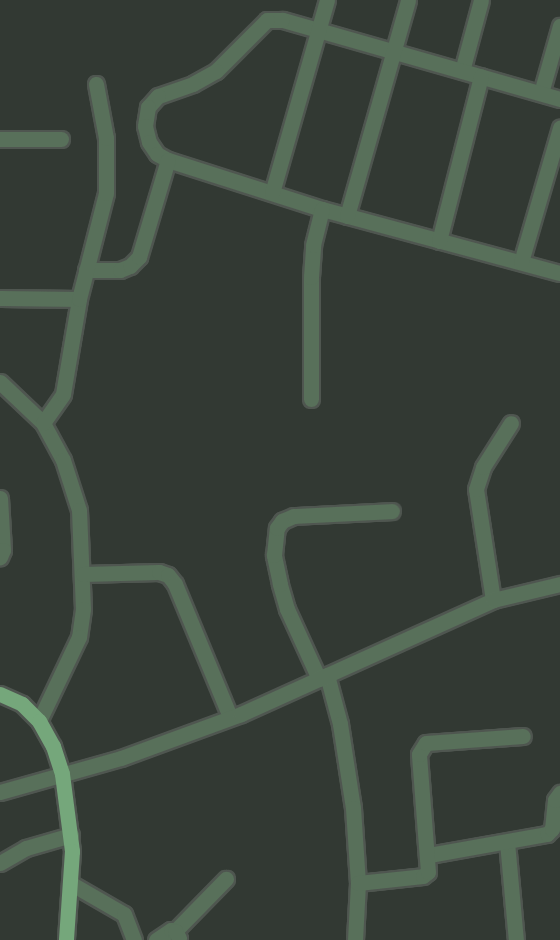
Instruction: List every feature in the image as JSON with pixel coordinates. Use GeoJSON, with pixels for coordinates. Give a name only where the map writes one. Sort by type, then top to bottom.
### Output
{"type":"FeatureCollection","features":[{"type":"Feature","properties":{"kind":"main road"},"geometry":{"type":"LineString","coordinates":[[0,694],[22,704],[39,721],[53,746],[62,774],[72,851],[66,940]]}},
{"type":"Feature","properties":{"kind":"street"},"geometry":{"type":"LineString","coordinates":[[272,193],[327,0]]}},
{"type":"Feature","properties":{"kind":"street"},"geometry":{"type":"LineString","coordinates":[[346,216],[408,0]]}},
{"type":"Feature","properties":{"kind":"street"},"geometry":{"type":"LineString","coordinates":[[462,71],[481,0]]}},
{"type":"Feature","properties":{"kind":"street"},"geometry":{"type":"LineString","coordinates":[[560,99],[320,30],[282,20],[267,20],[216,71],[193,84],[158,96],[148,107],[145,126],[149,142],[157,154],[168,160],[346,216],[560,273]]}},
{"type":"Feature","properties":{"kind":"street"},"geometry":{"type":"LineString","coordinates":[[541,93],[560,26]]}},
{"type":"Feature","properties":{"kind":"street"},"geometry":{"type":"LineString","coordinates":[[439,241],[481,76]]}},
{"type":"Feature","properties":{"kind":"street"},"geometry":{"type":"LineString","coordinates":[[43,423],[63,394],[79,299],[106,193],[106,138],[96,84]]}},
{"type":"Feature","properties":{"kind":"street"},"geometry":{"type":"LineString","coordinates":[[521,262],[560,128]]}},
{"type":"Feature","properties":{"kind":"street"},"geometry":{"type":"LineString","coordinates":[[0,139],[61,139]]}},
{"type":"Feature","properties":{"kind":"street"},"geometry":{"type":"LineString","coordinates":[[86,270],[120,270],[130,266],[139,257],[168,160]]}},
{"type":"Feature","properties":{"kind":"street"},"geometry":{"type":"LineString","coordinates":[[311,399],[311,277],[313,246],[322,209]]}},
{"type":"Feature","properties":{"kind":"street"},"geometry":{"type":"LineString","coordinates":[[0,298],[79,299]]}},
{"type":"Feature","properties":{"kind":"street"},"geometry":{"type":"LineString","coordinates":[[0,382],[43,423],[63,460],[79,510],[83,574],[83,609],[79,637],[39,721]]}},
{"type":"Feature","properties":{"kind":"street"},"geometry":{"type":"LineString","coordinates":[[493,600],[476,489],[483,467],[511,423]]}},
{"type":"Feature","properties":{"kind":"street"},"geometry":{"type":"LineString","coordinates":[[0,498],[3,550],[0,557]]}},
{"type":"Feature","properties":{"kind":"street"},"geometry":{"type":"LineString","coordinates":[[355,940],[358,883],[347,761],[323,677],[287,609],[274,555],[277,528],[282,521],[294,516],[392,511]]}},
{"type":"Feature","properties":{"kind":"street"},"geometry":{"type":"LineString","coordinates":[[83,574],[159,572],[168,575],[175,584],[230,717]]}},
{"type":"Feature","properties":{"kind":"street"},"geometry":{"type":"LineString","coordinates":[[0,792],[121,758],[230,717],[493,600],[560,584]]}},
{"type":"Feature","properties":{"kind":"street"},"geometry":{"type":"LineString","coordinates":[[358,883],[423,876],[428,872],[429,855],[419,754],[426,743],[523,736]]}},
{"type":"Feature","properties":{"kind":"street"},"geometry":{"type":"LineString","coordinates":[[429,855],[547,834],[552,828],[555,800],[560,793]]}},
{"type":"Feature","properties":{"kind":"street"},"geometry":{"type":"LineString","coordinates":[[0,862],[26,848],[70,835]]}},
{"type":"Feature","properties":{"kind":"street"},"geometry":{"type":"LineString","coordinates":[[507,842],[516,940]]}},
{"type":"Feature","properties":{"kind":"street"},"geometry":{"type":"LineString","coordinates":[[156,940],[171,930],[177,935],[226,879]]}},
{"type":"Feature","properties":{"kind":"street"},"geometry":{"type":"LineString","coordinates":[[70,883],[124,914],[134,940]]}}]}
